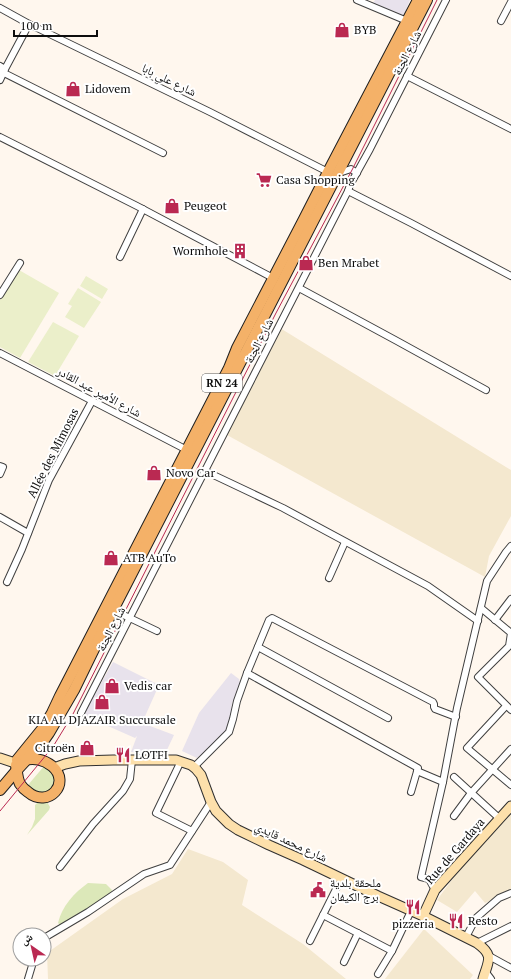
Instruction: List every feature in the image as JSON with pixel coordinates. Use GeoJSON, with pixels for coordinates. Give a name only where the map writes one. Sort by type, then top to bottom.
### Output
{"type":"FeatureCollection","features":[{"type":"Feature","properties":{"kind":"main road","name":"RN 24"},"geometry":{"type":"LineString","coordinates":[[19,763],[42,743],[74,690],[418,0]]}},
{"type":"Feature","properties":{"kind":"main road","name":"RN 24"},"geometry":{"type":"LineString","coordinates":[[1,785],[19,763],[52,713],[304,219],[332,174],[347,155],[427,0]]}},
{"type":"Feature","properties":{"kind":"main road"},"geometry":{"type":"LineString","coordinates":[[42,743],[42,756],[45,761],[58,772],[60,777]]}},
{"type":"Feature","properties":{"kind":"main road"},"geometry":{"type":"LineString","coordinates":[[0,758],[19,763],[32,759],[45,761]]}},
{"type":"Feature","properties":{"kind":"main road"},"geometry":{"type":"LineString","coordinates":[[54,768],[75,762],[106,760],[172,760],[191,764],[194,767]]}},
{"type":"Feature","properties":{"kind":"main road"},"geometry":{"type":"LineString","coordinates":[[1,785],[16,784],[32,796],[42,798],[48,797],[56,791],[60,777],[66,768],[75,762]]}},
{"type":"Feature","properties":{"kind":"main road"},"geometry":{"type":"LineString","coordinates":[[19,763],[19,781],[23,788]]}},
{"type":"Feature","properties":{"kind":"main road","name":"شارع محمد قايدي"},"geometry":{"type":"LineString","coordinates":[[194,767],[201,775],[210,802],[220,815],[238,830],[466,937],[484,948],[489,956]]}},
{"type":"Feature","properties":{"kind":"main road","name":"Rue de Gardaya"},"geometry":{"type":"LineString","coordinates":[[423,916],[435,890],[511,806]]}},
{"type":"Feature","properties":{"kind":"main road"},"geometry":{"type":"LineString","coordinates":[[484,975],[489,956]]}},
{"type":"Feature","properties":{"kind":"street"},"geometry":{"type":"LineString","coordinates":[[357,0],[407,21]]}},
{"type":"Feature","properties":{"kind":"street","name":"شارع الجنة"},"geometry":{"type":"LineString","coordinates":[[81,713],[446,0]]}},
{"type":"Feature","properties":{"kind":"street"},"geometry":{"type":"LineString","coordinates":[[501,21],[511,2]]}},
{"type":"Feature","properties":{"kind":"street","name":"شارع علي بابا"},"geometry":{"type":"LineString","coordinates":[[0,8],[29,24],[210,112],[332,174]]}},
{"type":"Feature","properties":{"kind":"street"},"geometry":{"type":"LineString","coordinates":[[0,80],[2,70],[29,24]]}},
{"type":"Feature","properties":{"kind":"street"},"geometry":{"type":"LineString","coordinates":[[2,70],[163,153]]}},
{"type":"Feature","properties":{"kind":"street"},"geometry":{"type":"LineString","coordinates":[[408,76],[511,129]]}},
{"type":"Feature","properties":{"kind":"street"},"geometry":{"type":"LineString","coordinates":[[0,137],[143,209],[273,278]]}},
{"type":"Feature","properties":{"kind":"street"},"geometry":{"type":"LineString","coordinates":[[347,155],[351,170]]}},
{"type":"Feature","properties":{"kind":"street"},"geometry":{"type":"LineString","coordinates":[[332,174],[351,170],[357,173]]}},
{"type":"Feature","properties":{"kind":"street"},"geometry":{"type":"LineString","coordinates":[[348,191],[511,276]]}},
{"type":"Feature","properties":{"kind":"street"},"geometry":{"type":"LineString","coordinates":[[120,257],[143,209]]}},
{"type":"Feature","properties":{"kind":"street"},"geometry":{"type":"LineString","coordinates":[[0,294],[20,263]]}},
{"type":"Feature","properties":{"kind":"street"},"geometry":{"type":"LineString","coordinates":[[299,288],[486,390]]}},
{"type":"Feature","properties":{"kind":"street","name":"شارع الأمير عبد القادر"},"geometry":{"type":"LineString","coordinates":[[0,353],[187,450]]}},
{"type":"Feature","properties":{"kind":"street","name":"Allée des Mimosas"},"geometry":{"type":"LineString","coordinates":[[7,582],[22,549],[49,480],[92,401]]}},
{"type":"Feature","properties":{"kind":"street"},"geometry":{"type":"LineString","coordinates":[[0,466],[3,467],[0,474]]}},
{"type":"Feature","properties":{"kind":"street"},"geometry":{"type":"LineString","coordinates":[[205,471],[283,508],[428,586],[478,621]]}},
{"type":"Feature","properties":{"kind":"street"},"geometry":{"type":"LineString","coordinates":[[1,518],[28,532]]}},
{"type":"Feature","properties":{"kind":"street"},"geometry":{"type":"LineString","coordinates":[[329,578],[345,542]]}},
{"type":"Feature","properties":{"kind":"street"},"geometry":{"type":"LineString","coordinates":[[435,890],[429,880],[421,877],[456,717],[488,581],[511,546]]}},
{"type":"Feature","properties":{"kind":"street"},"geometry":{"type":"LineString","coordinates":[[495,620],[511,599]]}},
{"type":"Feature","properties":{"kind":"street"},"geometry":{"type":"LineString","coordinates":[[481,608],[511,633],[510,647],[478,678],[508,708],[467,748],[511,785]]}},
{"type":"Feature","properties":{"kind":"street"},"geometry":{"type":"LineString","coordinates":[[113,610],[157,631]]}},
{"type":"Feature","properties":{"kind":"street"},"geometry":{"type":"LineString","coordinates":[[194,767],[228,732],[247,673],[269,620],[272,618],[432,702],[435,710],[456,717]]}},
{"type":"Feature","properties":{"kind":"street"},"geometry":{"type":"LineString","coordinates":[[258,647],[388,718]]}},
{"type":"Feature","properties":{"kind":"street"},"geometry":{"type":"LineString","coordinates":[[247,673],[418,768],[411,792]]}},
{"type":"Feature","properties":{"kind":"street"},"geometry":{"type":"LineString","coordinates":[[454,816],[471,793],[511,748]]}},
{"type":"Feature","properties":{"kind":"street"},"geometry":{"type":"LineString","coordinates":[[60,867],[93,824],[123,791],[130,779],[132,760]]}},
{"type":"Feature","properties":{"kind":"street"},"geometry":{"type":"LineString","coordinates":[[181,761],[156,813],[192,831]]}},
{"type":"Feature","properties":{"kind":"street"},"geometry":{"type":"LineString","coordinates":[[417,772],[443,782]]}},
{"type":"Feature","properties":{"kind":"street"},"geometry":{"type":"LineString","coordinates":[[454,777],[500,819]]}},
{"type":"Feature","properties":{"kind":"street"},"geometry":{"type":"LineString","coordinates":[[52,933],[88,912],[144,874],[170,865],[210,802]]}},
{"type":"Feature","properties":{"kind":"street"},"geometry":{"type":"LineString","coordinates":[[310,941],[341,879]]}},
{"type":"Feature","properties":{"kind":"street"},"geometry":{"type":"LineString","coordinates":[[466,937],[476,918],[500,898],[511,893]]}},
{"type":"Feature","properties":{"kind":"street"},"geometry":{"type":"LineString","coordinates":[[378,974],[392,950],[411,911]]}},
{"type":"Feature","properties":{"kind":"street"},"geometry":{"type":"LineString","coordinates":[[323,915],[392,950]]}},
{"type":"Feature","properties":{"kind":"street"},"geometry":{"type":"LineString","coordinates":[[477,943],[511,926]]}},
{"type":"Feature","properties":{"kind":"street"},"geometry":{"type":"LineString","coordinates":[[344,962],[358,933]]}},
{"type":"Feature","properties":{"kind":"street"},"geometry":{"type":"LineString","coordinates":[[489,956],[511,968]]}},
{"type":"Feature","properties":{"kind":"street"},"geometry":{"type":"LineString","coordinates":[[28,979],[32,967]]}},
{"type":"Feature","properties":{"kind":"street"},"geometry":{"type":"LineString","coordinates":[[484,975],[491,979]]}},
{"type":"Feature","properties":{"kind":"shaded area"},"geometry":{"type":"Polygon","coordinates":[[[375,0],[410,0],[403,17],[373,3],[375,0]]]}},
{"type":"Feature","properties":{"kind":"shaded area"},"geometry":{"type":"Polygon","coordinates":[[[280,328],[511,470],[511,516],[489,556],[485,577],[227,435],[280,328]]]}},
{"type":"Feature","properties":{"kind":"shaded area"},"geometry":{"type":"Polygon","coordinates":[[[113,662],[159,685],[142,723],[174,735],[165,754],[131,752],[137,736],[135,738],[83,715],[113,662]]]}},
{"type":"Feature","properties":{"kind":"shaded area"},"geometry":{"type":"Polygon","coordinates":[[[231,673],[239,679],[241,685],[232,704],[231,720],[224,735],[197,758],[182,751],[199,713],[231,673]]]}},
{"type":"Feature","properties":{"kind":"shaded area"},"geometry":{"type":"Polygon","coordinates":[[[511,812],[511,891],[485,903],[475,891],[457,912],[437,900],[457,873],[511,812]]]}},
{"type":"Feature","properties":{"kind":"shaded area"},"geometry":{"type":"Polygon","coordinates":[[[188,849],[223,862],[248,880],[242,905],[303,944],[346,979],[48,979],[48,967],[52,967],[52,949],[123,899],[172,874],[188,849]]]}},
{"type":"Feature","properties":{"kind":"shaded area"},"geometry":{"type":"Polygon","coordinates":[[[424,929],[473,975],[470,979],[385,979],[424,929]]]}},
{"type":"Feature","properties":{"kind":"green space"},"geometry":{"type":"Polygon","coordinates":[[[19,270],[59,293],[20,358],[0,347],[0,300],[19,270]]]}},
{"type":"Feature","properties":{"kind":"green space"},"geometry":{"type":"Polygon","coordinates":[[[86,276],[108,289],[102,299],[80,286],[86,276]]]}},
{"type":"Feature","properties":{"kind":"green space"},"geometry":{"type":"Polygon","coordinates":[[[78,288],[101,302],[84,328],[65,317],[72,306],[68,304],[78,288]]]}},
{"type":"Feature","properties":{"kind":"green space"},"geometry":{"type":"Polygon","coordinates":[[[53,322],[79,336],[55,376],[28,362],[53,322]]]}},
{"type":"Feature","properties":{"kind":"green space"},"geometry":{"type":"Polygon","coordinates":[[[45,765],[55,778],[52,789],[39,793],[28,785],[45,765]]]}},
{"type":"Feature","properties":{"kind":"green space"},"geometry":{"type":"Polygon","coordinates":[[[46,800],[50,807],[49,810],[27,835],[35,819],[35,805],[38,802],[46,800]]]}},
{"type":"Feature","properties":{"kind":"green space"},"geometry":{"type":"Polygon","coordinates":[[[88,883],[106,884],[112,890],[111,893],[63,925],[60,925],[58,923],[62,911],[73,896],[88,883]]]}},
{"type":"Feature","properties":{"kind":"tram line"},"geometry":{"type":"LineString","coordinates":[[0,811],[54,745],[73,714],[276,313],[352,170],[437,0]]}},
{"type":"Feature","properties":{"kind":"place","name":"BYB"},"geometry":{"type":"Point","coordinates":[342,30]}},
{"type":"Feature","properties":{"kind":"place","name":"Lidovem"},"geometry":{"type":"Point","coordinates":[73,89]}},
{"type":"Feature","properties":{"kind":"place","name":"Casa Shopping"},"geometry":{"type":"Point","coordinates":[264,180]}},
{"type":"Feature","properties":{"kind":"place","name":"Peugeot"},"geometry":{"type":"Point","coordinates":[172,206]}},
{"type":"Feature","properties":{"kind":"place","name":"Wormhole"},"geometry":{"type":"Point","coordinates":[240,251]}},
{"type":"Feature","properties":{"kind":"place","name":"Ben Mrabet"},"geometry":{"type":"Point","coordinates":[306,263]}},
{"type":"Feature","properties":{"kind":"place","name":"Novo Car"},"geometry":{"type":"Point","coordinates":[154,473]}},
{"type":"Feature","properties":{"kind":"place","name":"ATB AuTo"},"geometry":{"type":"Point","coordinates":[111,558]}},
{"type":"Feature","properties":{"kind":"place","name":"Vedis car"},"geometry":{"type":"Point","coordinates":[112,686]}},
{"type":"Feature","properties":{"kind":"place","name":"KIA AL DJAZAIR Succursale"},"geometry":{"type":"Point","coordinates":[102,702]}},
{"type":"Feature","properties":{"kind":"place","name":"Citroën"},"geometry":{"type":"Point","coordinates":[87,748]}},
{"type":"Feature","properties":{"kind":"place","name":"LOTFI"},"geometry":{"type":"Point","coordinates":[123,755]}},
{"type":"Feature","properties":{"kind":"place","name":"ملحقة بلدية برج الكيفان"},"geometry":{"type":"Point","coordinates":[318,890]}},
{"type":"Feature","properties":{"kind":"place","name":"pizzeria"},"geometry":{"type":"Point","coordinates":[413,907]}},
{"type":"Feature","properties":{"kind":"place","name":"Resto"},"geometry":{"type":"Point","coordinates":[456,921]}}]}
